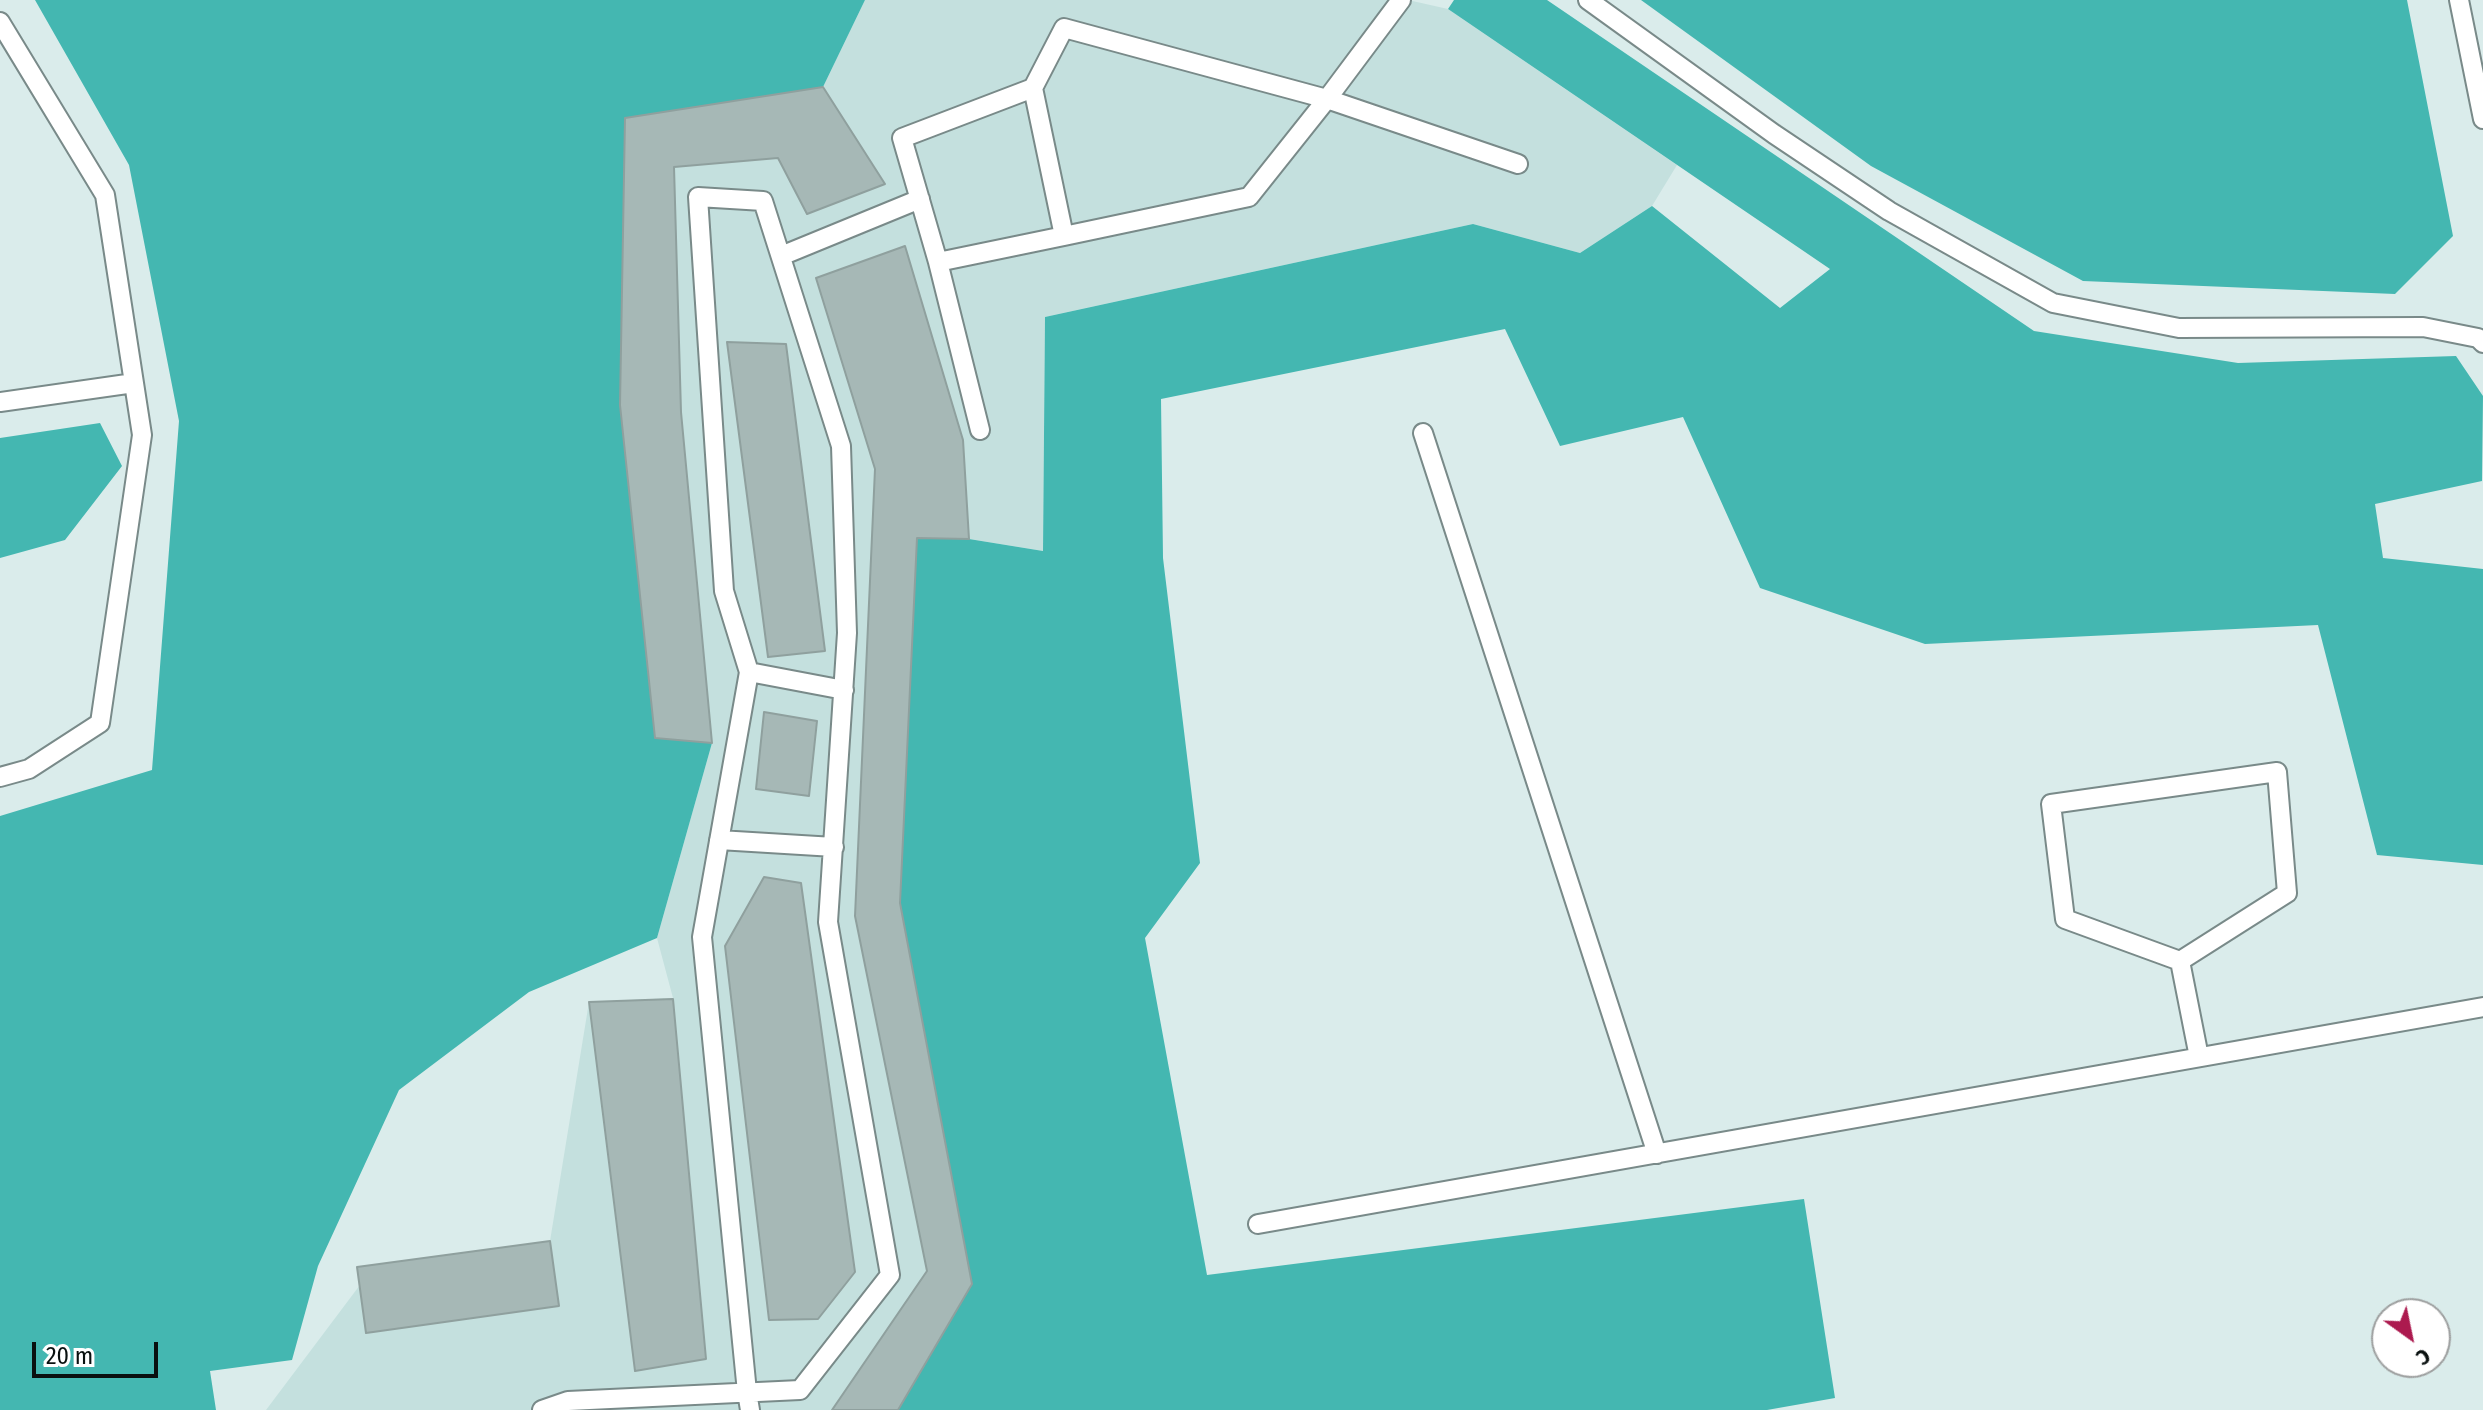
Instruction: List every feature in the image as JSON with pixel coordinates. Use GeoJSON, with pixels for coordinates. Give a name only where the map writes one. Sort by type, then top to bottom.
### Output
{"type":"FeatureCollection","features":[{"type":"Feature","properties":{"kind":"lane"},"geometry":{"type":"LineString","coordinates":[[938,262],[1249,197],[1401,0]]}},
{"type":"Feature","properties":{"kind":"lane"},"geometry":{"type":"LineString","coordinates":[[1588,0],[1774,134],[1889,211],[2053,303],[2179,328],[2423,327],[2478,338],[2483,343]]}},
{"type":"Feature","properties":{"kind":"lane"},"geometry":{"type":"LineString","coordinates":[[2459,0],[2483,119]]}},
{"type":"Feature","properties":{"kind":"lane"},"geometry":{"type":"LineString","coordinates":[[0,22],[105,195],[142,435],[100,723],[29,769],[0,777]]}},
{"type":"Feature","properties":{"kind":"lane"},"geometry":{"type":"LineString","coordinates":[[1064,236],[1033,88],[1064,28],[1327,99],[1518,164]]}},
{"type":"Feature","properties":{"kind":"lane"},"geometry":{"type":"LineString","coordinates":[[980,430],[938,262],[902,138],[1033,88]]}},
{"type":"Feature","properties":{"kind":"lane"},"geometry":{"type":"LineString","coordinates":[[542,1410],[568,1401],[748,1401],[800,1390],[890,1275],[828,922],[847,633],[841,446],[763,201],[698,197],[724,591],[749,672],[702,937],[748,1401]]}},
{"type":"Feature","properties":{"kind":"lane"},"geometry":{"type":"LineString","coordinates":[[781,256],[920,199]]}},
{"type":"Feature","properties":{"kind":"lane"},"geometry":{"type":"LineString","coordinates":[[0,402],[134,383]]}},
{"type":"Feature","properties":{"kind":"lane"},"geometry":{"type":"LineString","coordinates":[[1423,433],[1657,1154]]}},
{"type":"Feature","properties":{"kind":"lane"},"geometry":{"type":"LineString","coordinates":[[749,672],[844,690]]}},
{"type":"Feature","properties":{"kind":"lane"},"geometry":{"type":"LineString","coordinates":[[2277,772],[2287,893],[2180,961],[2065,919],[2051,804],[2277,772]]}},
{"type":"Feature","properties":{"kind":"lane"},"geometry":{"type":"LineString","coordinates":[[719,840],[834,847]]}},
{"type":"Feature","properties":{"kind":"lane"},"geometry":{"type":"LineString","coordinates":[[2180,961],[2199,1057]]}},
{"type":"Feature","properties":{"kind":"lane"},"geometry":{"type":"LineString","coordinates":[[1258,1224],[2483,1007]]}},
{"type":"Feature","properties":{"kind":"shaded area"},"geometry":{"type":"Polygon","coordinates":[[[35,0],[865,0],[823,87],[625,118],[655,738],[712,743],[657,938],[529,992],[399,1090],[318,1266],[292,1360],[210,1371],[216,1410],[0,1410],[0,816],[152,770],[179,421],[129,165],[35,0]]]}},
{"type":"Feature","properties":{"kind":"shaded area"},"geometry":{"type":"Polygon","coordinates":[[[865,0],[1408,0],[1448,9],[1677,165],[1652,206],[1580,253],[1473,224],[1045,317],[1043,551],[969,539],[900,903],[972,1284],[898,1410],[266,1410],[375,1265],[550,1241],[589,1002],[673,998],[657,938],[712,743],[655,738],[625,118],[823,87],[865,0]]]}},
{"type":"Feature","properties":{"kind":"shaded area"},"geometry":{"type":"Polygon","coordinates":[[[1454,0],[1547,0],[2034,331],[2238,363],[2456,356],[2483,396],[2482,481],[2375,504],[2383,558],[2483,569],[2483,865],[2377,855],[2318,625],[1925,644],[1760,588],[1683,417],[1560,446],[1505,329],[1161,399],[1163,558],[1200,863],[1145,938],[1207,1275],[1804,1199],[1835,1398],[1767,1410],[898,1410],[972,1284],[900,903],[917,538],[969,539],[1043,551],[1045,317],[1473,224],[1580,253],[1652,206],[1780,308],[1830,269],[1448,9],[1454,0]]]}},
{"type":"Feature","properties":{"kind":"shaded area"},"geometry":{"type":"Polygon","coordinates":[[[1641,0],[2407,0],[2453,236],[2395,294],[2083,281],[1871,166],[1641,0]]]}},
{"type":"Feature","properties":{"kind":"shaded area"},"geometry":{"type":"Polygon","coordinates":[[[100,423],[122,466],[65,540],[0,558],[0,438],[100,423]]]}},
{"type":"Feature","properties":{"kind":"building"},"geometry":{"type":"Polygon","coordinates":[[[823,87],[885,184],[807,214],[778,158],[674,167],[681,412],[712,743],[655,738],[620,405],[625,118],[823,87]]]}},
{"type":"Feature","properties":{"kind":"building"},"geometry":{"type":"Polygon","coordinates":[[[905,246],[963,440],[969,539],[917,538],[900,903],[972,1284],[898,1410],[832,1410],[927,1271],[855,916],[875,469],[816,278],[905,246]]]}},
{"type":"Feature","properties":{"kind":"building"},"geometry":{"type":"Polygon","coordinates":[[[727,342],[786,344],[825,651],[768,657],[727,342]]]}},
{"type":"Feature","properties":{"kind":"building"},"geometry":{"type":"Polygon","coordinates":[[[764,712],[817,721],[809,796],[756,789],[764,712]]]}},
{"type":"Feature","properties":{"kind":"building"},"geometry":{"type":"Polygon","coordinates":[[[764,877],[801,883],[855,1272],[818,1319],[769,1320],[725,946],[764,877]]]}},
{"type":"Feature","properties":{"kind":"building"},"geometry":{"type":"Polygon","coordinates":[[[673,999],[706,1359],[635,1371],[589,1002],[673,999]]]}},
{"type":"Feature","properties":{"kind":"building"},"geometry":{"type":"Polygon","coordinates":[[[550,1241],[559,1306],[366,1333],[357,1267],[550,1241]]]}}]}
